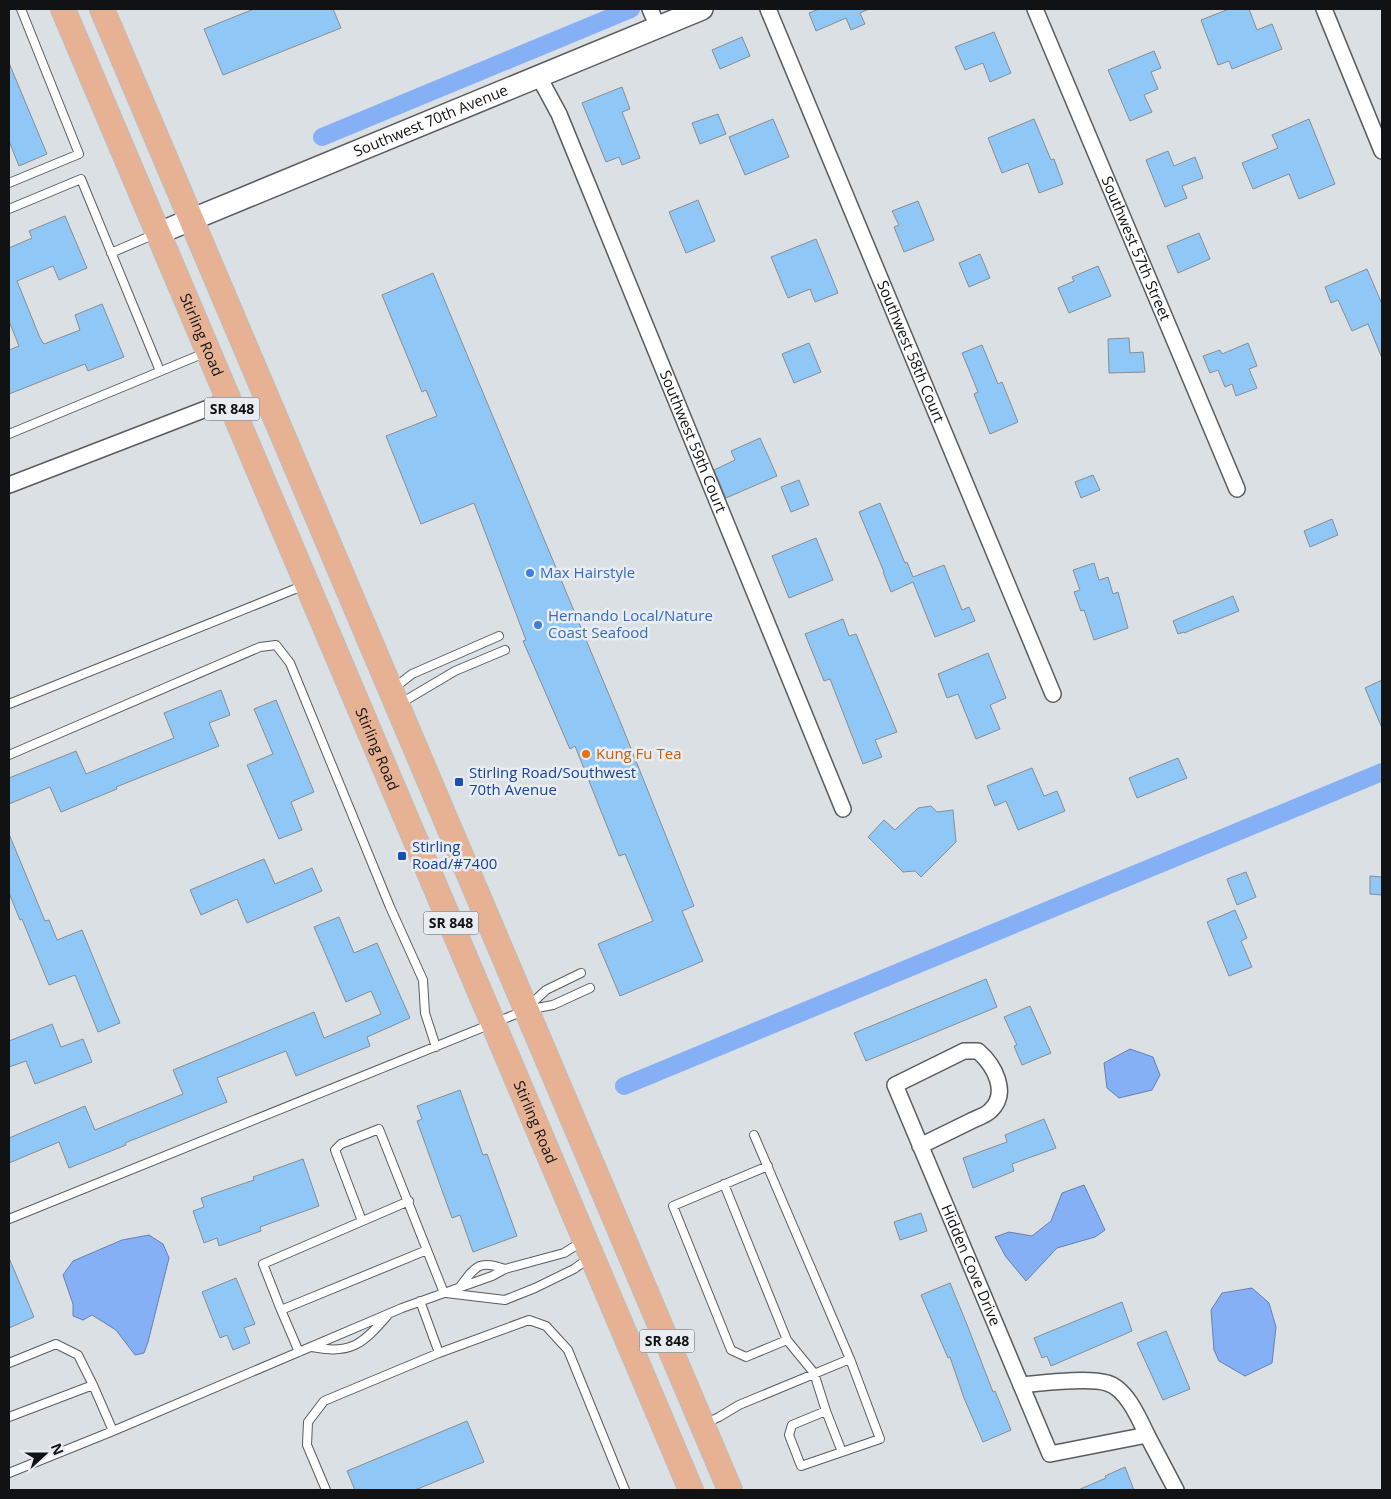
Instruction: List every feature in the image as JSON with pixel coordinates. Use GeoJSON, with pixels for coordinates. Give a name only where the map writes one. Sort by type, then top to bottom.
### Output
{"type":"FeatureCollection","features":[{"type":"Feature","properties":{"kind":"main road","name":"Stirling Road"},"geometry":{"type":"LineString","coordinates":[[63,9],[691,1490]]}},
{"type":"Feature","properties":{"kind":"main road","name":"SR 848"},"geometry":{"type":"LineString","coordinates":[[102,9],[730,1490]]}},
{"type":"Feature","properties":{"kind":"main road"},"geometry":{"type":"LineString","coordinates":[[307,585],[340,572]]}},
{"type":"Feature","properties":{"kind":"street","name":"Southwest 70th Avenue"},"geometry":{"type":"LineString","coordinates":[[159,233],[539,77],[664,16],[702,9]]}},
{"type":"Feature","properties":{"kind":"street","name":"Southwest 58th Court"},"geometry":{"type":"LineString","coordinates":[[768,9],[1054,694]]}},
{"type":"Feature","properties":{"kind":"street","name":"Southwest 57th Street"},"geometry":{"type":"LineString","coordinates":[[1034,9],[1237,489]]}},
{"type":"Feature","properties":{"kind":"street"},"geometry":{"type":"LineString","coordinates":[[1324,9],[1382,151]]}},
{"type":"Feature","properties":{"kind":"street","name":"Southwest 59th Court"},"geometry":{"type":"LineString","coordinates":[[539,77],[559,114],[842,809]]}},
{"type":"Feature","properties":{"kind":"street"},"geometry":{"type":"LineString","coordinates":[[9,485],[229,400]]}},
{"type":"Feature","properties":{"kind":"street","name":"Hidden Cove Drive"},"geometry":{"type":"LineString","coordinates":[[920,1146],[990,1112],[999,1100],[1000,1086],[994,1069],[978,1051],[964,1051],[895,1084],[920,1146],[1050,1454],[1147,1435]]}},
{"type":"Feature","properties":{"kind":"street"},"geometry":{"type":"LineString","coordinates":[[1021,1384],[1088,1381],[1108,1383],[1119,1390],[1136,1410],[1176,1490]]}},
{"type":"Feature","properties":{"kind":"lane"},"geometry":{"type":"LineString","coordinates":[[9,183],[79,154],[21,9]]}},
{"type":"Feature","properties":{"kind":"lane"},"geometry":{"type":"LineString","coordinates":[[9,209],[80,179],[160,371]]}},
{"type":"Feature","properties":{"kind":"lane"},"geometry":{"type":"LineString","coordinates":[[111,253],[159,233]]}},
{"type":"Feature","properties":{"kind":"lane"},"geometry":{"type":"LineString","coordinates":[[9,434],[209,352]]}},
{"type":"Feature","properties":{"kind":"lane"},"geometry":{"type":"LineString","coordinates":[[9,704],[307,585]]}},
{"type":"Feature","properties":{"kind":"lane"},"geometry":{"type":"LineString","coordinates":[[393,698],[412,674],[499,636]]}},
{"type":"Feature","properties":{"kind":"lane"},"geometry":{"type":"LineString","coordinates":[[9,755],[260,647],[276,645],[290,663],[390,907],[423,980],[424,1013],[436,1047]]}},
{"type":"Feature","properties":{"kind":"lane"},"geometry":{"type":"LineString","coordinates":[[393,698],[505,650]]}},
{"type":"Feature","properties":{"kind":"lane"},"geometry":{"type":"LineString","coordinates":[[526,1010],[546,990],[581,973]]}},
{"type":"Feature","properties":{"kind":"lane"},"geometry":{"type":"LineString","coordinates":[[9,1219],[493,1023],[526,1010],[554,1005],[590,988]]}},
{"type":"Feature","properties":{"kind":"lane"},"geometry":{"type":"LineString","coordinates":[[362,1221],[335,1150],[341,1144],[379,1129],[444,1293]]}},
{"type":"Feature","properties":{"kind":"lane"},"geometry":{"type":"LineString","coordinates":[[754,1135],[850,1359],[880,1439],[801,1466],[788,1435],[792,1425],[826,1411]]}},
{"type":"Feature","properties":{"kind":"lane"},"geometry":{"type":"LineString","coordinates":[[768,1166],[673,1206],[731,1350],[746,1357],[787,1340]]}},
{"type":"Feature","properties":{"kind":"lane"},"geometry":{"type":"LineString","coordinates":[[724,1184],[787,1340],[814,1373],[842,1452]]}},
{"type":"Feature","properties":{"kind":"lane"},"geometry":{"type":"LineString","coordinates":[[299,1352],[263,1264],[409,1201]]}},
{"type":"Feature","properties":{"kind":"lane"},"geometry":{"type":"LineString","coordinates":[[9,1474],[113,1432],[390,1313],[505,1270],[588,1248]]}},
{"type":"Feature","properties":{"kind":"lane"},"geometry":{"type":"LineString","coordinates":[[444,1293],[505,1300],[566,1273],[588,1248]]}},
{"type":"Feature","properties":{"kind":"lane"},"geometry":{"type":"LineString","coordinates":[[281,1310],[427,1250]]}},
{"type":"Feature","properties":{"kind":"lane"},"geometry":{"type":"LineString","coordinates":[[459,1288],[474,1268],[481,1265],[494,1265],[505,1270]]}},
{"type":"Feature","properties":{"kind":"lane"},"geometry":{"type":"LineString","coordinates":[[420,1302],[439,1354]]}},
{"type":"Feature","properties":{"kind":"lane"},"geometry":{"type":"LineString","coordinates":[[312,1346],[334,1350],[358,1344],[371,1334],[390,1313]]}},
{"type":"Feature","properties":{"kind":"lane"},"geometry":{"type":"LineString","coordinates":[[326,1490],[307,1445],[308,1422],[324,1401],[529,1320],[546,1326],[568,1350],[625,1490]]}},
{"type":"Feature","properties":{"kind":"lane"},"geometry":{"type":"LineString","coordinates":[[9,1363],[56,1344],[78,1355],[93,1384],[113,1432]]}},
{"type":"Feature","properties":{"kind":"lane"},"geometry":{"type":"LineString","coordinates":[[702,1424],[719,1417],[739,1405],[850,1359]]}},
{"type":"Feature","properties":{"kind":"lane"},"geometry":{"type":"LineString","coordinates":[[9,1418],[93,1384]]}},
{"type":"Feature","properties":{"kind":"water"},"geometry":{"type":"Polygon","coordinates":[[[1130,1049],[1153,1057],[1160,1075],[1152,1090],[1119,1098],[1107,1088],[1104,1063],[1130,1049]]]}},
{"type":"Feature","properties":{"kind":"water"},"geometry":{"type":"Polygon","coordinates":[[[1084,1185],[1105,1230],[1095,1237],[1057,1248],[1026,1281],[1006,1257],[995,1237],[1009,1232],[1032,1236],[1051,1221],[1062,1193],[1084,1185]]]}},
{"type":"Feature","properties":{"kind":"water"},"geometry":{"type":"Polygon","coordinates":[[[149,1235],[163,1244],[169,1258],[148,1342],[144,1353],[135,1355],[116,1330],[92,1315],[83,1320],[73,1316],[73,1304],[63,1275],[73,1261],[122,1240],[149,1235]]]}},
{"type":"Feature","properties":{"kind":"water"},"geometry":{"type":"Polygon","coordinates":[[[1252,1288],[1269,1303],[1276,1327],[1272,1363],[1245,1376],[1219,1361],[1214,1350],[1211,1310],[1222,1293],[1252,1288]]]}},
{"type":"Feature","properties":{"kind":"building"},"geometry":{"type":"Polygon","coordinates":[[[254,9],[333,9],[341,28],[223,75],[204,29],[254,9]]]}},
{"type":"Feature","properties":{"kind":"building"},"geometry":{"type":"Polygon","coordinates":[[[819,9],[869,9],[860,13],[865,24],[851,30],[846,18],[816,31],[809,13],[819,9]]]}},
{"type":"Feature","properties":{"kind":"building"},"geometry":{"type":"Polygon","coordinates":[[[1229,9],[1249,9],[1257,30],[1272,24],[1282,49],[1232,69],[1229,61],[1218,65],[1201,20],[1229,9]]]}},
{"type":"Feature","properties":{"kind":"building"},"geometry":{"type":"Polygon","coordinates":[[[994,32],[1011,73],[990,82],[983,63],[965,70],[955,47],[994,32]]]}},
{"type":"Feature","properties":{"kind":"building"},"geometry":{"type":"Polygon","coordinates":[[[742,37],[750,56],[720,69],[712,50],[742,37]]]}},
{"type":"Feature","properties":{"kind":"building"},"geometry":{"type":"Polygon","coordinates":[[[1154,51],[1161,68],[1151,72],[1158,89],[1144,95],[1152,112],[1130,121],[1108,70],[1154,51]]]}},
{"type":"Feature","properties":{"kind":"building"},"geometry":{"type":"Polygon","coordinates":[[[9,63],[47,154],[19,166],[9,141],[9,63]]]}},
{"type":"Feature","properties":{"kind":"building"},"geometry":{"type":"Polygon","coordinates":[[[622,87],[630,109],[622,112],[640,158],[622,165],[619,157],[606,162],[582,103],[622,87]]]}},
{"type":"Feature","properties":{"kind":"building"},"geometry":{"type":"Polygon","coordinates":[[[718,114],[726,134],[700,144],[692,123],[718,114]]]}},
{"type":"Feature","properties":{"kind":"building"},"geometry":{"type":"Polygon","coordinates":[[[773,119],[789,157],[745,175],[729,137],[773,119]]]}},
{"type":"Feature","properties":{"kind":"building"},"geometry":{"type":"Polygon","coordinates":[[[1034,119],[1051,160],[1054,159],[1063,184],[1039,193],[1028,163],[1002,173],[988,138],[1034,119]]]}},
{"type":"Feature","properties":{"kind":"building"},"geometry":{"type":"Polygon","coordinates":[[[1309,119],[1335,184],[1299,199],[1289,174],[1253,189],[1242,163],[1278,148],[1272,135],[1309,119]]]}},
{"type":"Feature","properties":{"kind":"building"},"geometry":{"type":"Polygon","coordinates":[[[1168,151],[1174,166],[1195,157],[1203,178],[1182,186],[1187,198],[1165,207],[1146,160],[1168,151]]]}},
{"type":"Feature","properties":{"kind":"building"},"geometry":{"type":"Polygon","coordinates":[[[698,200],[715,241],[686,253],[669,212],[698,200]]]}},
{"type":"Feature","properties":{"kind":"building"},"geometry":{"type":"Polygon","coordinates":[[[918,201],[934,240],[904,252],[894,227],[899,225],[892,211],[918,201]]]}},
{"type":"Feature","properties":{"kind":"building"},"geometry":{"type":"Polygon","coordinates":[[[65,216],[87,268],[59,280],[53,266],[17,281],[40,338],[44,344],[80,330],[75,315],[102,304],[124,357],[88,371],[85,364],[9,394],[9,350],[19,346],[9,321],[9,248],[32,238],[29,231],[65,216]]]}},
{"type":"Feature","properties":{"kind":"building"},"geometry":{"type":"Polygon","coordinates":[[[1199,233],[1210,259],[1178,273],[1167,246],[1199,233]]]}},
{"type":"Feature","properties":{"kind":"building"},"geometry":{"type":"Polygon","coordinates":[[[816,239],[838,293],[815,302],[810,289],[788,298],[771,257],[816,239]]]}},
{"type":"Feature","properties":{"kind":"building"},"geometry":{"type":"Polygon","coordinates":[[[980,254],[990,278],[969,287],[959,263],[980,254]]]}},
{"type":"Feature","properties":{"kind":"building"},"geometry":{"type":"Polygon","coordinates":[[[1098,266],[1111,296],[1069,313],[1058,288],[1074,281],[1072,277],[1098,266]]]}},
{"type":"Feature","properties":{"kind":"building"},"geometry":{"type":"Polygon","coordinates":[[[1367,269],[1382,304],[1382,358],[1368,324],[1352,331],[1338,300],[1331,303],[1325,287],[1367,269]]]}},
{"type":"Feature","properties":{"kind":"building"},"geometry":{"type":"Polygon","coordinates":[[[433,273],[622,726],[694,906],[682,911],[703,961],[620,996],[598,944],[653,921],[625,854],[619,856],[575,746],[570,749],[523,641],[526,640],[474,503],[421,524],[386,436],[437,416],[426,390],[422,392],[382,295],[433,273]]]}},
{"type":"Feature","properties":{"kind":"building"},"geometry":{"type":"Polygon","coordinates":[[[1129,338],[1130,353],[1143,352],[1145,372],[1109,373],[1108,339],[1129,338]]]}},
{"type":"Feature","properties":{"kind":"building"},"geometry":{"type":"Polygon","coordinates":[[[809,343],[821,372],[794,383],[782,354],[809,343]]]}},
{"type":"Feature","properties":{"kind":"building"},"geometry":{"type":"Polygon","coordinates":[[[1248,343],[1257,366],[1249,369],[1257,388],[1236,396],[1232,384],[1225,387],[1218,370],[1210,373],[1203,356],[1220,350],[1222,354],[1248,343]]]}},
{"type":"Feature","properties":{"kind":"building"},"geometry":{"type":"Polygon","coordinates":[[[982,345],[998,384],[1002,382],[1018,422],[990,434],[974,394],[978,392],[962,353],[982,345]]]}},
{"type":"Feature","properties":{"kind":"building"},"geometry":{"type":"Polygon","coordinates":[[[760,438],[777,476],[726,498],[714,470],[735,460],[731,451],[760,438]]]}},
{"type":"Feature","properties":{"kind":"building"},"geometry":{"type":"Polygon","coordinates":[[[1093,475],[1100,490],[1081,498],[1075,482],[1093,475]]]}},
{"type":"Feature","properties":{"kind":"building"},"geometry":{"type":"Polygon","coordinates":[[[799,480],[809,505],[791,512],[781,487],[799,480]]]}},
{"type":"Feature","properties":{"kind":"building"},"geometry":{"type":"Polygon","coordinates":[[[880,503],[905,563],[907,562],[913,577],[944,565],[962,610],[969,607],[975,621],[935,637],[913,582],[891,592],[859,512],[880,503]]]}},
{"type":"Feature","properties":{"kind":"building"},"geometry":{"type":"Polygon","coordinates":[[[1332,519],[1338,535],[1310,547],[1304,531],[1332,519]]]}},
{"type":"Feature","properties":{"kind":"building"},"geometry":{"type":"Polygon","coordinates":[[[816,538],[833,580],[789,598],[772,556],[816,538]]]}},
{"type":"Feature","properties":{"kind":"building"},"geometry":{"type":"Polygon","coordinates":[[[1094,563],[1099,580],[1108,577],[1113,594],[1118,592],[1128,628],[1094,640],[1084,610],[1081,611],[1074,592],[1080,590],[1073,570],[1094,563]]]}},
{"type":"Feature","properties":{"kind":"building"},"geometry":{"type":"Polygon","coordinates":[[[1233,596],[1239,611],[1178,634],[1173,621],[1233,596]]]}},
{"type":"Feature","properties":{"kind":"building"},"geometry":{"type":"Polygon","coordinates":[[[843,619],[849,636],[856,634],[897,732],[875,740],[882,757],[863,764],[830,679],[824,681],[805,634],[843,619]]]}},
{"type":"Feature","properties":{"kind":"building"},"geometry":{"type":"Polygon","coordinates":[[[988,653],[1006,698],[990,705],[1000,729],[976,739],[958,694],[947,698],[938,674],[988,653]]]}},
{"type":"Feature","properties":{"kind":"building"},"geometry":{"type":"Polygon","coordinates":[[[1382,680],[1382,728],[1365,688],[1382,680]]]}},
{"type":"Feature","properties":{"kind":"building"},"geometry":{"type":"Polygon","coordinates":[[[221,690],[230,715],[209,723],[219,746],[116,787],[117,789],[61,812],[50,787],[9,804],[9,778],[76,751],[86,774],[174,738],[164,713],[221,690]]]}},
{"type":"Feature","properties":{"kind":"building"},"geometry":{"type":"Polygon","coordinates":[[[276,700],[314,792],[291,802],[302,830],[279,839],[247,765],[273,754],[254,709],[276,700]]]}},
{"type":"Feature","properties":{"kind":"building"},"geometry":{"type":"Polygon","coordinates":[[[1178,758],[1187,778],[1137,798],[1129,778],[1178,758]]]}},
{"type":"Feature","properties":{"kind":"building"},"geometry":{"type":"Polygon","coordinates":[[[1032,768],[1044,796],[1057,791],[1065,811],[1018,830],[1006,801],[995,806],[987,786],[1032,768]]]}},
{"type":"Feature","properties":{"kind":"building"},"geometry":{"type":"Polygon","coordinates":[[[931,806],[937,812],[953,810],[956,842],[921,877],[915,871],[903,872],[868,837],[884,820],[895,830],[918,808],[931,806]]]}},
{"type":"Feature","properties":{"kind":"building"},"geometry":{"type":"Polygon","coordinates":[[[9,834],[45,921],[49,920],[57,940],[82,930],[120,1023],[98,1032],[75,975],[49,985],[22,919],[20,920],[9,893],[9,834]]]}},
{"type":"Feature","properties":{"kind":"building"},"geometry":{"type":"Polygon","coordinates":[[[264,859],[275,884],[312,868],[322,891],[247,923],[237,899],[201,915],[190,890],[264,859]]]}},
{"type":"Feature","properties":{"kind":"building"},"geometry":{"type":"Polygon","coordinates":[[[1246,872],[1256,897],[1237,905],[1227,879],[1246,872]]]}},
{"type":"Feature","properties":{"kind":"building"},"geometry":{"type":"Polygon","coordinates":[[[1370,876],[1382,877],[1382,895],[1370,894],[1370,876]]]}},
{"type":"Feature","properties":{"kind":"building"},"geometry":{"type":"Polygon","coordinates":[[[1235,910],[1247,938],[1241,941],[1252,967],[1229,976],[1207,922],[1235,910]]]}},
{"type":"Feature","properties":{"kind":"building"},"geometry":{"type":"Polygon","coordinates":[[[339,917],[354,953],[377,943],[410,1018],[367,1037],[370,1046],[296,1076],[286,1051],[217,1078],[227,1102],[69,1168],[59,1142],[9,1163],[9,1138],[85,1106],[95,1130],[183,1094],[173,1070],[314,1012],[324,1038],[381,1014],[371,991],[346,1002],[314,927],[339,917]]]}},
{"type":"Feature","properties":{"kind":"building"},"geometry":{"type":"Polygon","coordinates":[[[986,979],[997,1007],[866,1061],[854,1033],[986,979]]]}},
{"type":"Feature","properties":{"kind":"building"},"geometry":{"type":"Polygon","coordinates":[[[1030,1006],[1051,1053],[1022,1065],[1014,1046],[1017,1045],[1004,1017],[1030,1006]]]}},
{"type":"Feature","properties":{"kind":"building"},"geometry":{"type":"Polygon","coordinates":[[[52,1024],[61,1047],[83,1039],[92,1062],[35,1084],[26,1061],[9,1067],[9,1041],[52,1024]]]}},
{"type":"Feature","properties":{"kind":"building"},"geometry":{"type":"Polygon","coordinates":[[[460,1090],[483,1155],[487,1154],[517,1236],[473,1252],[460,1215],[452,1218],[417,1121],[422,1119],[417,1106],[460,1090]]]}},
{"type":"Feature","properties":{"kind":"building"},"geometry":{"type":"Polygon","coordinates":[[[1044,1119],[1056,1148],[1012,1164],[1014,1171],[973,1188],[963,1158],[1007,1142],[1005,1135],[1044,1119]]]}},
{"type":"Feature","properties":{"kind":"building"},"geometry":{"type":"Polygon","coordinates":[[[303,1159],[319,1206],[260,1227],[261,1231],[219,1246],[217,1238],[204,1243],[193,1211],[204,1207],[201,1198],[254,1180],[253,1177],[303,1159]]]}},
{"type":"Feature","properties":{"kind":"building"},"geometry":{"type":"Polygon","coordinates":[[[921,1213],[927,1231],[900,1240],[894,1222],[921,1213]]]}},
{"type":"Feature","properties":{"kind":"building"},"geometry":{"type":"Polygon","coordinates":[[[9,1258],[34,1317],[9,1328],[9,1258]]]}},
{"type":"Feature","properties":{"kind":"building"},"geometry":{"type":"Polygon","coordinates":[[[236,1278],[255,1324],[244,1328],[250,1343],[233,1350],[227,1335],[220,1338],[202,1292],[236,1278]]]}},
{"type":"Feature","properties":{"kind":"building"},"geometry":{"type":"Polygon","coordinates":[[[950,1283],[993,1392],[995,1391],[1011,1430],[983,1442],[964,1398],[950,1357],[948,1358],[921,1295],[950,1283]]]}},
{"type":"Feature","properties":{"kind":"building"},"geometry":{"type":"Polygon","coordinates":[[[1122,1302],[1132,1331],[1051,1366],[1047,1356],[1042,1358],[1034,1338],[1122,1302]]]}},
{"type":"Feature","properties":{"kind":"building"},"geometry":{"type":"Polygon","coordinates":[[[1166,1331],[1190,1389],[1163,1400],[1137,1343],[1166,1331]]]}},
{"type":"Feature","properties":{"kind":"building"},"geometry":{"type":"Polygon","coordinates":[[[467,1421],[484,1462],[415,1490],[355,1490],[347,1471],[467,1421]]]}},
{"type":"Feature","properties":{"kind":"building"},"geometry":{"type":"Polygon","coordinates":[[[1125,1467],[1134,1490],[1078,1490],[1106,1478],[1105,1476],[1125,1467]]]}},
{"type":"Feature","properties":{"kind":"waterway"},"geometry":{"type":"LineString","coordinates":[[322,137],[631,9]]}},
{"type":"Feature","properties":{"kind":"waterway"},"geometry":{"type":"LineString","coordinates":[[624,1086],[1382,772]]}},
{"type":"Feature","properties":{"kind":"place","name":"Max Hairstyle"},"geometry":{"type":"Point","coordinates":[530,573]}},
{"type":"Feature","properties":{"kind":"place","name":"Hernando Local/Nature Coast Seafood"},"geometry":{"type":"Point","coordinates":[538,625]}},
{"type":"Feature","properties":{"kind":"place","name":"Kung Fu Tea"},"geometry":{"type":"Point","coordinates":[586,754]}},
{"type":"Feature","properties":{"kind":"place","name":"Stirling Road/Southwest 70th Avenue"},"geometry":{"type":"Point","coordinates":[459,782]}},
{"type":"Feature","properties":{"kind":"place","name":"Stirling Road/#7400"},"geometry":{"type":"Point","coordinates":[402,856]}}]}
